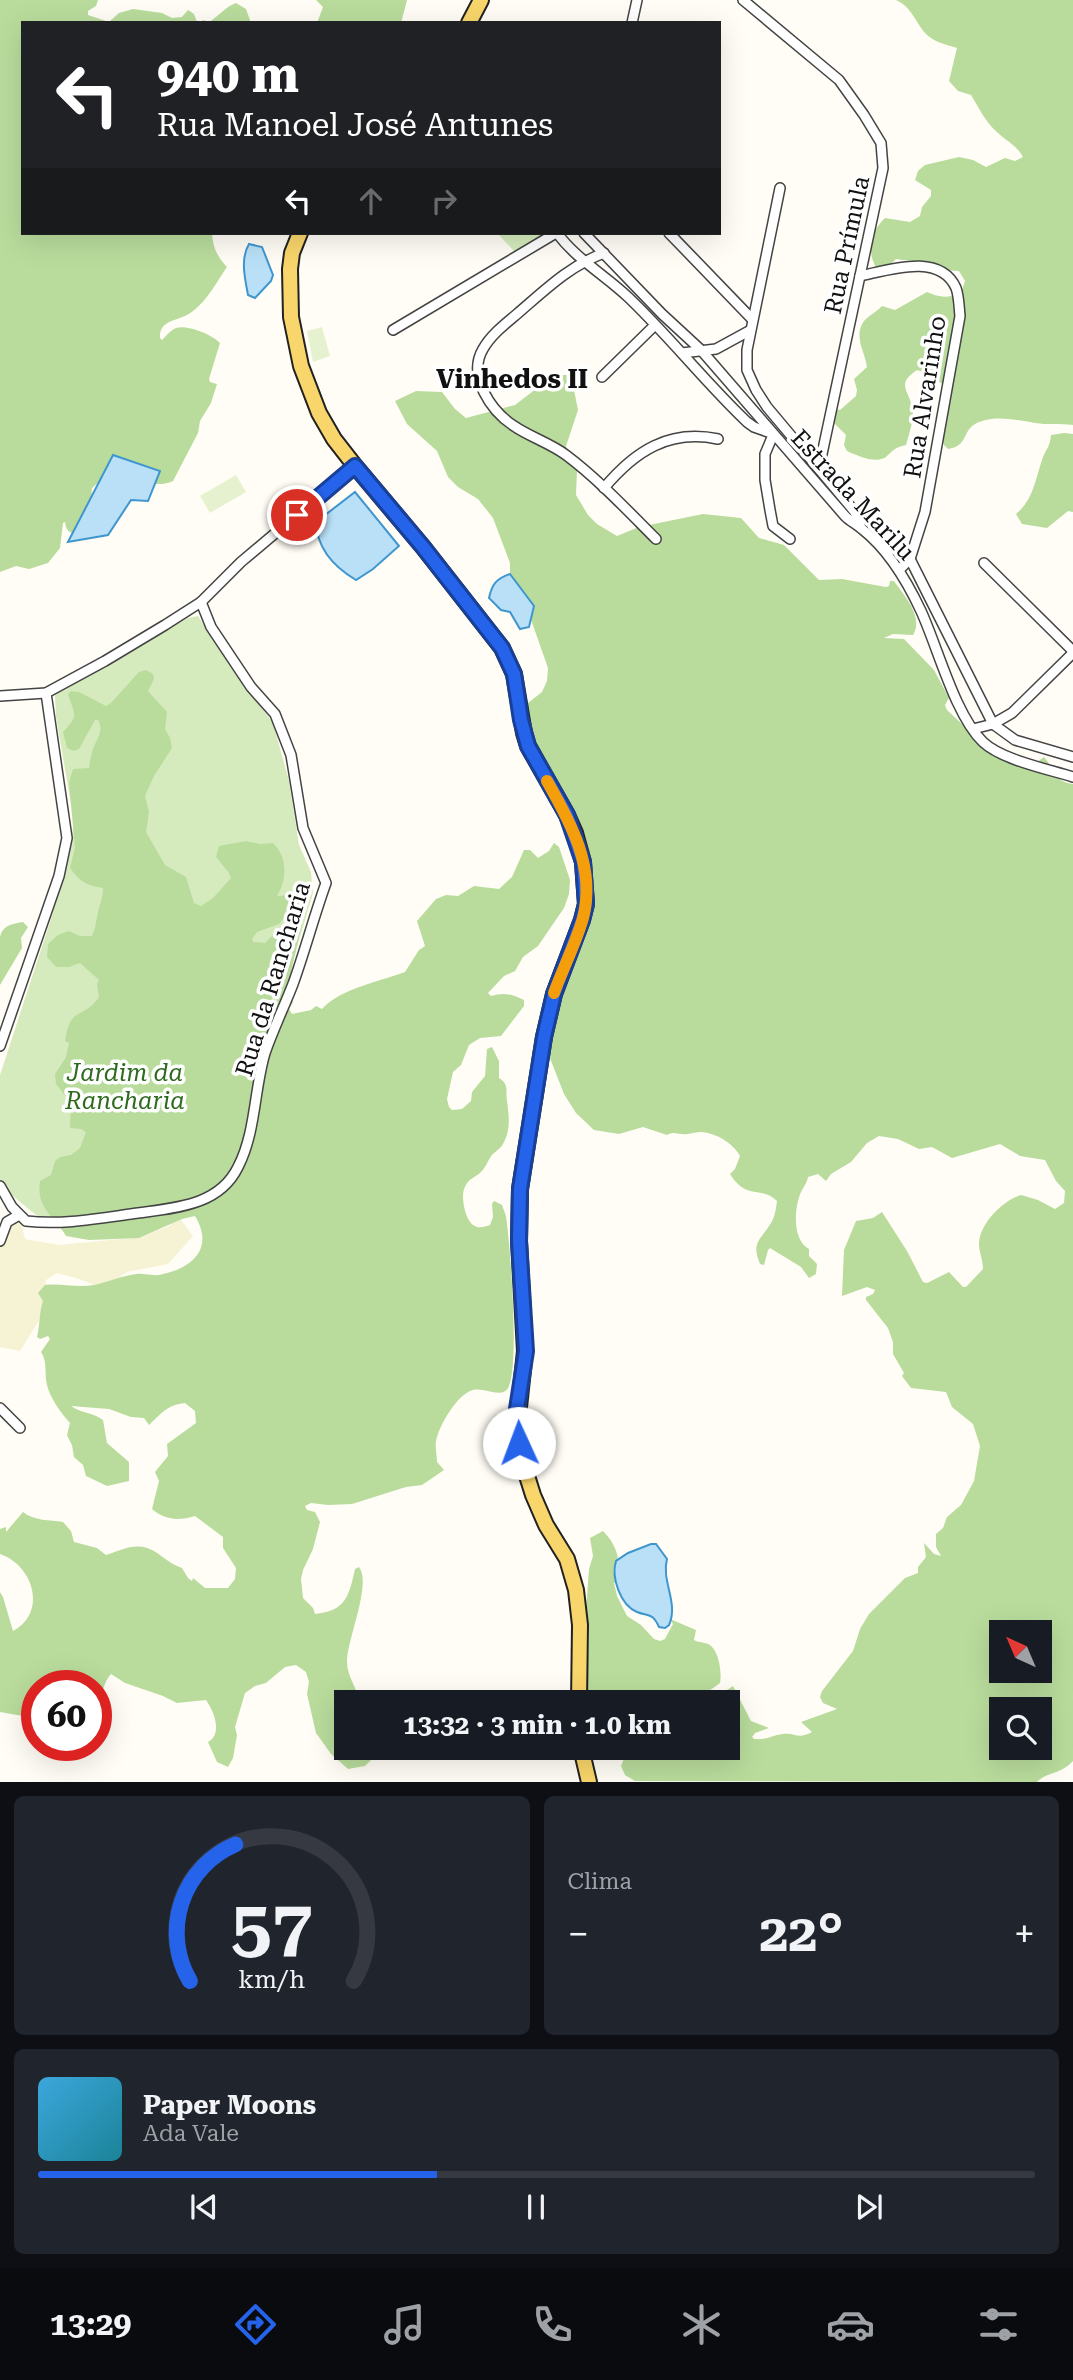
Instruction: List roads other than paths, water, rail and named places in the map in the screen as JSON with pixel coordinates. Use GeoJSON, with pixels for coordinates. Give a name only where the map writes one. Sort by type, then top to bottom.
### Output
{"type":"FeatureCollection","features":[{"type":"Feature","properties":{"kind":"main road"},"geometry":{"type":"LineString","coordinates":[[470,21],[481,0]]}},
{"type":"Feature","properties":{"kind":"main road"},"geometry":{"type":"LineString","coordinates":[[299,235],[292,253],[291,317],[297,352],[319,413],[334,439],[355,466],[502,648],[514,674],[528,746],[567,815],[583,862],[586,904],[554,994],[544,1037],[520,1189],[519,1241],[526,1351],[517,1418],[519,1443],[527,1478],[539,1510],[567,1559],[576,1590],[580,1625],[579,1690]]}},
{"type":"Feature","properties":{"kind":"main road"},"geometry":{"type":"LineString","coordinates":[[584,1760],[589,1782]]}},
{"type":"Feature","properties":{"kind":"street"},"geometry":{"type":"LineString","coordinates":[[632,21],[637,0]]}},
{"type":"Feature","properties":{"kind":"street","name":"Rua Prímula"},"geometry":{"type":"LineString","coordinates":[[743,0],[839,80],[881,144],[883,168],[819,468]]}},
{"type":"Feature","properties":{"kind":"street"},"geometry":{"type":"LineString","coordinates":[[780,188],[749,331],[747,370],[767,407],[855,512],[861,528]]}},
{"type":"Feature","properties":{"kind":"street"},"geometry":{"type":"LineString","coordinates":[[393,330],[554,235]]}},
{"type":"Feature","properties":{"kind":"street"},"geometry":{"type":"LineString","coordinates":[[558,235],[583,261],[628,297],[747,422],[771,434],[765,454],[765,480],[770,510],[774,526],[790,539]]}},
{"type":"Feature","properties":{"kind":"street","name":"Estrada Marilu"},"geometry":{"type":"LineString","coordinates":[[586,235],[701,351],[845,516],[891,558],[921,612],[954,694],[972,729],[993,749],[1073,777]]}},
{"type":"Feature","properties":{"kind":"street"},"geometry":{"type":"LineString","coordinates":[[671,235],[752,319]]}},
{"type":"Feature","properties":{"kind":"street"},"geometry":{"type":"LineString","coordinates":[[604,253],[583,261],[563,275],[498,331],[483,349],[478,361],[480,377],[487,400],[497,412],[514,426],[565,454],[656,539]]}},
{"type":"Feature","properties":{"kind":"street","name":"Rua Alvarinho"},"geometry":{"type":"LineString","coordinates":[[860,276],[901,267],[933,267],[948,276],[957,290],[960,316],[925,512],[910,559],[899,570]]}},
{"type":"Feature","properties":{"kind":"street"},"geometry":{"type":"LineString","coordinates":[[602,377],[655,325]]}},
{"type":"Feature","properties":{"kind":"street"},"geometry":{"type":"LineString","coordinates":[[682,353],[716,349],[749,331]]}},
{"type":"Feature","properties":{"kind":"street"},"geometry":{"type":"LineString","coordinates":[[604,488],[616,474],[656,445],[684,436],[719,439]]}},
{"type":"Feature","properties":{"kind":"street"},"geometry":{"type":"LineString","coordinates":[[0,696],[46,693],[105,661],[201,602],[241,562],[355,466]]}},
{"type":"Feature","properties":{"kind":"street"},"geometry":{"type":"LineString","coordinates":[[910,559],[993,724],[1015,740],[1073,757]]}},
{"type":"Feature","properties":{"kind":"street"},"geometry":{"type":"LineString","coordinates":[[972,729],[993,724],[1012,713],[1073,652],[984,563]]}},
{"type":"Feature","properties":{"kind":"street","name":"Rua da Rancharia"},"geometry":{"type":"LineString","coordinates":[[19,1215],[26,1222],[54,1224],[96,1220],[180,1208],[222,1188],[237,1169],[244,1151],[265,1055],[293,983],[326,883],[303,828],[291,755],[275,714],[251,687],[218,637],[201,602]]}},
{"type":"Feature","properties":{"kind":"street"},"geometry":{"type":"LineString","coordinates":[[0,1046],[59,876],[67,838],[46,693]]}},
{"type":"Feature","properties":{"kind":"street"},"geometry":{"type":"LineString","coordinates":[[0,1186],[19,1215],[8,1222],[0,1241]]}},
{"type":"Feature","properties":{"kind":"street"},"geometry":{"type":"LineString","coordinates":[[0,1408],[20,1428]]}},
{"type":"Feature","properties":{"kind":"water"},"geometry":{"type":"Polygon","coordinates":[[[249,244],[262,247],[273,275],[271,281],[255,298],[248,295],[245,276],[244,263],[249,244]]]}},
{"type":"Feature","properties":{"kind":"water"},"geometry":{"type":"Polygon","coordinates":[[[113,455],[160,471],[148,501],[131,500],[108,535],[68,542],[113,455]]]}},
{"type":"Feature","properties":{"kind":"water"},"geometry":{"type":"Polygon","coordinates":[[[355,492],[399,546],[356,580],[341,569],[323,549],[316,522],[355,492]]]}},
{"type":"Feature","properties":{"kind":"water"},"geometry":{"type":"Polygon","coordinates":[[[510,574],[534,606],[529,627],[520,629],[510,612],[501,610],[489,598],[495,583],[510,574]]]}},
{"type":"Feature","properties":{"kind":"water"},"geometry":{"type":"Polygon","coordinates":[[[656,1544],[667,1559],[666,1576],[672,1617],[665,1628],[659,1627],[652,1617],[631,1608],[622,1597],[616,1582],[616,1561],[656,1544]]]}},
{"type":"Feature","properties":{"kind":"district","name":"Vinhedos II"},"geometry":{"type":"Point","coordinates":[512,379]}},
{"type":"Feature","properties":{"kind":"park label","name":"Jardim da Rancharia"},"geometry":{"type":"Point","coordinates":[125,1087]}}]}
